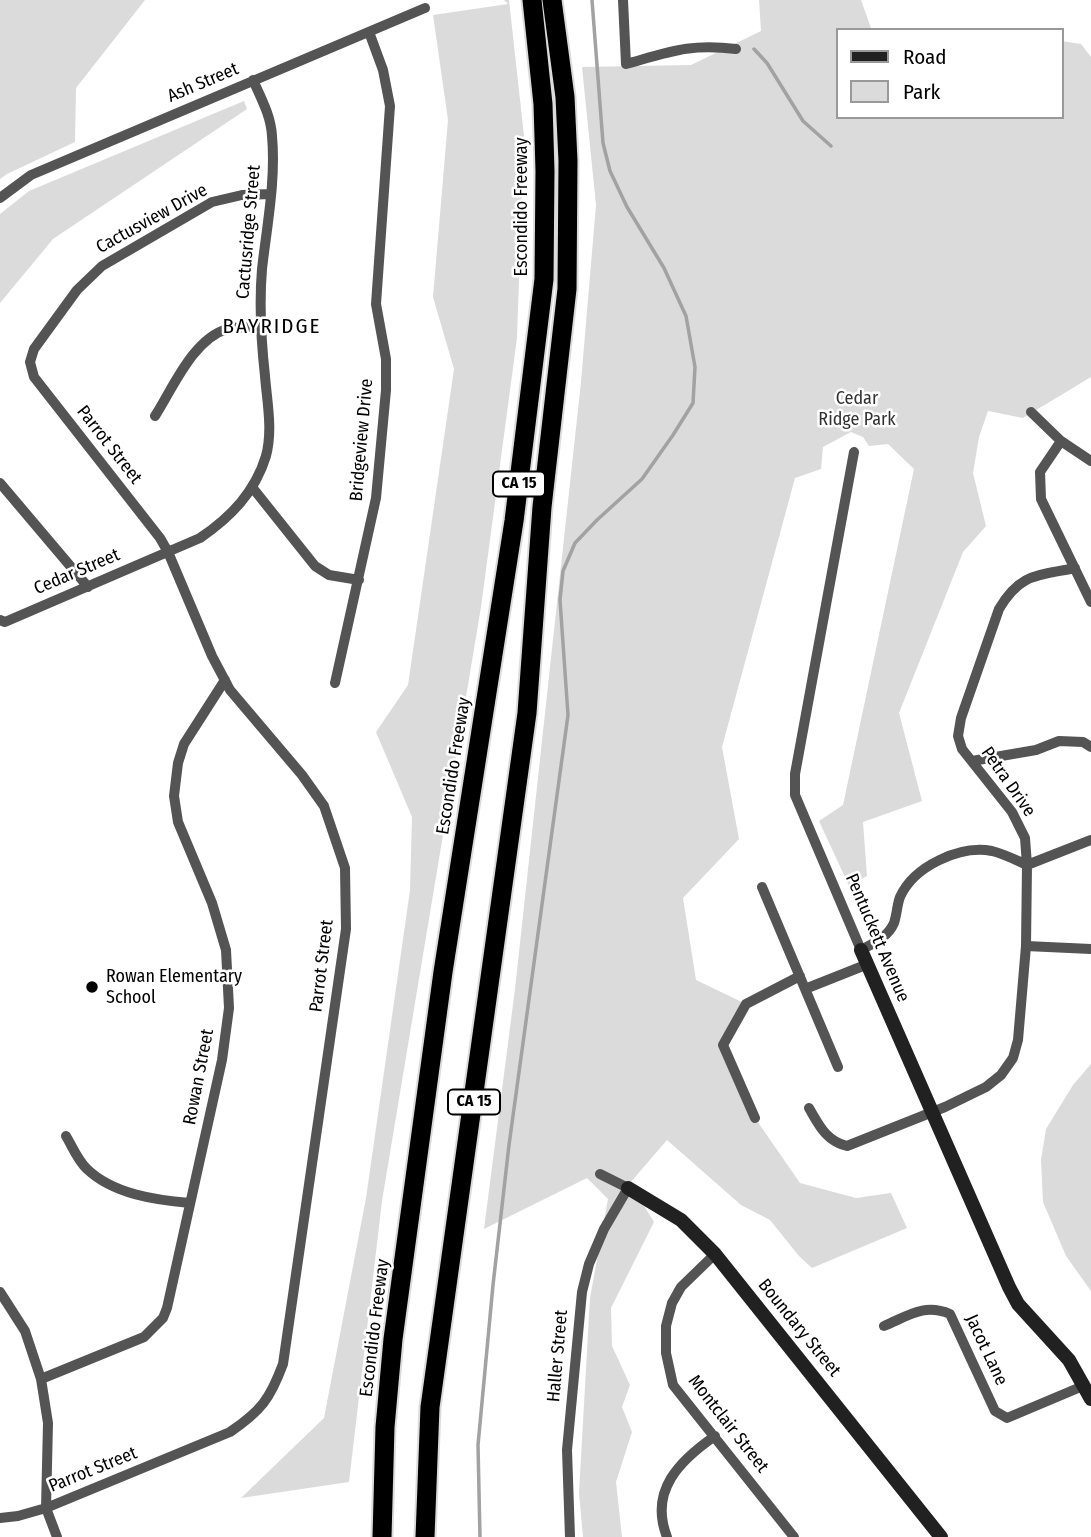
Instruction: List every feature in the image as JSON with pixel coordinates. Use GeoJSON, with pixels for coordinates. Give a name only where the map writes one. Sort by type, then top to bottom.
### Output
{"type":"FeatureCollection","features":[{"type":"Feature","properties":{"kind":"highway"},"geometry":{"type":"LineString","coordinates":[[523,0],[542,104]]}},
{"type":"Feature","properties":{"kind":"highway","name":"Escondido Freeway"},"geometry":{"type":"LineString","coordinates":[[382,1537],[385,1427],[393,1339],[443,972],[514,522],[543,290],[545,171],[532,0]]}},
{"type":"Feature","properties":{"kind":"highway","name":"CA 15"},"geometry":{"type":"LineString","coordinates":[[425,1537],[430,1407],[527,713],[542,507],[567,289],[568,161],[565,97],[552,0]]}},
{"type":"Feature","properties":{"kind":"highway"},"geometry":{"type":"LineString","coordinates":[[560,0],[565,97]]}},
{"type":"Feature","properties":{"kind":"street"},"geometry":{"type":"LineString","coordinates":[[623,0],[626,64],[694,46],[736,49]]}},
{"type":"Feature","properties":{"kind":"street","name":"Ash Street"},"geometry":{"type":"LineString","coordinates":[[0,198],[31,175],[425,8]]}},
{"type":"Feature","properties":{"kind":"street","name":"Bridgeview Drive"},"geometry":{"type":"LineString","coordinates":[[335,683],[376,498],[386,390],[386,359],[376,304],[390,106],[383,71],[369,32]]}},
{"type":"Feature","properties":{"kind":"street","name":"Cactusridge Street"},"geometry":{"type":"LineString","coordinates":[[168,552],[200,537],[220,524],[239,506],[252,487],[266,455],[270,428],[260,326],[262,272],[273,158],[272,132],[267,112],[253,80]]}},
{"type":"Feature","properties":{"kind":"street","name":"Cactusview Drive"},"geometry":{"type":"LineString","coordinates":[[34,377],[30,362],[34,349],[77,290],[102,266],[212,202],[242,195],[271,194]]}},
{"type":"Feature","properties":{"kind":"street"},"geometry":{"type":"LineString","coordinates":[[155,416],[197,347],[217,333],[229,329],[260,326]]}},
{"type":"Feature","properties":{"kind":"street","name":"Parrot Street"},"geometry":{"type":"LineString","coordinates":[[0,1518],[46,1508],[230,1432],[255,1415],[273,1390],[283,1364],[346,929],[345,868],[324,806],[302,775],[230,690],[212,656],[160,538],[34,377]]}},
{"type":"Feature","properties":{"kind":"street"},"geometry":{"type":"LineString","coordinates":[[1031,412],[1061,441],[1091,461]]}},
{"type":"Feature","properties":{"kind":"street"},"geometry":{"type":"LineString","coordinates":[[1061,441],[1044,464],[1039,483],[1041,499],[1091,601]]}},
{"type":"Feature","properties":{"kind":"street","name":"Pentuckett Avenue"},"geometry":{"type":"LineString","coordinates":[[854,452],[795,774],[795,795],[1009,1287],[1018,1304],[1069,1360],[1091,1399]]}},
{"type":"Feature","properties":{"kind":"street"},"geometry":{"type":"LineString","coordinates":[[0,483],[88,587]]}},
{"type":"Feature","properties":{"kind":"street"},"geometry":{"type":"LineString","coordinates":[[252,487],[315,566],[329,575],[359,580]]}},
{"type":"Feature","properties":{"kind":"street","name":"Cedar Street"},"geometry":{"type":"LineString","coordinates":[[0,620],[5,622],[168,552]]}},
{"type":"Feature","properties":{"kind":"street","name":"Petra Drive"},"geometry":{"type":"LineString","coordinates":[[809,1108],[825,1135],[835,1143],[847,1146],[986,1087],[1001,1075],[1013,1058],[1021,1027],[1026,946],[1025,838],[1012,812],[962,748],[958,736],[961,718],[999,609],[1016,585],[1030,577],[1075,568]]}},
{"type":"Feature","properties":{"kind":"street","name":"Rowan Street"},"geometry":{"type":"LineString","coordinates":[[41,1379],[144,1337],[163,1318],[222,1060],[229,1008],[226,950],[212,903],[178,822],[174,796],[178,763],[184,744],[225,680]]}},
{"type":"Feature","properties":{"kind":"street"},"geometry":{"type":"LineString","coordinates":[[972,761],[1036,750],[1059,741],[1083,742],[1091,747]]}},
{"type":"Feature","properties":{"kind":"street"},"geometry":{"type":"LineString","coordinates":[[861,950],[888,933],[894,922],[900,897],[908,884],[927,867],[949,856],[970,851],[991,851],[1027,864],[1091,840]]}},
{"type":"Feature","properties":{"kind":"street"},"geometry":{"type":"LineString","coordinates":[[762,887],[838,1067]]}},
{"type":"Feature","properties":{"kind":"street"},"geometry":{"type":"LineString","coordinates":[[1026,946],[1091,949]]}},
{"type":"Feature","properties":{"kind":"street"},"geometry":{"type":"LineString","coordinates":[[805,989],[868,964]]}},
{"type":"Feature","properties":{"kind":"street"},"geometry":{"type":"LineString","coordinates":[[755,1118],[723,1045],[747,1004],[800,976]]}},
{"type":"Feature","properties":{"kind":"street"},"geometry":{"type":"LineString","coordinates":[[66,1136],[85,1168],[108,1184],[160,1200],[190,1203]]}},
{"type":"Feature","properties":{"kind":"street","name":"Boundary Street"},"geometry":{"type":"LineString","coordinates":[[600,1174],[681,1220],[715,1254],[941,1537]]}},
{"type":"Feature","properties":{"kind":"street","name":"Haller Street"},"geometry":{"type":"LineString","coordinates":[[570,1537],[567,1450],[582,1292],[589,1264],[604,1228],[628,1188]]}},
{"type":"Feature","properties":{"kind":"street","name":"Montclair Street"},"geometry":{"type":"LineString","coordinates":[[715,1254],[681,1287],[672,1303],[666,1325],[666,1353],[673,1385],[794,1537]]}},
{"type":"Feature","properties":{"kind":"street"},"geometry":{"type":"LineString","coordinates":[[0,1292],[25,1331],[41,1379],[48,1423],[46,1508],[57,1537]]}},
{"type":"Feature","properties":{"kind":"street","name":"Jacot Lane"},"geometry":{"type":"LineString","coordinates":[[884,1326],[925,1308],[950,1314],[995,1411],[1007,1418],[1083,1386]]}},
{"type":"Feature","properties":{"kind":"street"},"geometry":{"type":"LineString","coordinates":[[667,1537],[661,1521],[663,1491],[678,1466],[715,1436]]}},
{"type":"Feature","properties":{"kind":"green space"},"geometry":{"type":"Polygon","coordinates":[[[0,0],[145,0],[76,88],[75,142],[0,179],[0,0]]]}},
{"type":"Feature","properties":{"kind":"green space"},"geometry":{"type":"Polygon","coordinates":[[[504,0],[509,0],[524,136],[517,338],[481,607],[382,1201],[349,1482],[241,1498],[324,1418],[366,1198],[410,890],[412,817],[376,732],[408,685],[454,369],[433,297],[448,120],[433,15],[508,4],[504,0]]]}},
{"type":"Feature","properties":{"kind":"green space","name":"Cedar Ridge Park"},"geometry":{"type":"Polygon","coordinates":[[[759,0],[861,0],[871,28],[836,28],[836,119],[1063,119],[1063,41],[1081,44],[1091,57],[1091,377],[1023,418],[988,411],[979,437],[973,473],[986,526],[963,552],[899,713],[922,801],[863,822],[867,876],[849,886],[819,821],[843,805],[914,469],[888,444],[869,446],[863,437],[851,432],[823,447],[821,469],[795,478],[722,747],[739,839],[683,898],[696,980],[746,1004],[724,1045],[755,1118],[800,1183],[856,1198],[891,1193],[907,1228],[812,1268],[770,1220],[741,1205],[667,1140],[630,1183],[654,1222],[611,1308],[612,1346],[630,1385],[622,1407],[632,1432],[616,1482],[622,1537],[583,1537],[579,1493],[590,1298],[608,1199],[587,1178],[484,1229],[515,989],[581,382],[596,205],[582,67],[691,65],[761,31],[759,0]]]}},
{"type":"Feature","properties":{"kind":"green space"},"geometry":{"type":"Polygon","coordinates":[[[244,101],[247,109],[53,239],[0,303],[0,214],[29,191],[244,101]]]}},
{"type":"Feature","properties":{"kind":"green space"},"geometry":{"type":"Polygon","coordinates":[[[1091,1064],[1091,1291],[1066,1256],[1043,1202],[1041,1160],[1046,1129],[1073,1085],[1091,1064]]]}},
{"type":"Feature","properties":{"kind":"waterway"},"geometry":{"type":"LineString","coordinates":[[480,1537],[478,1445],[493,1285],[509,1145],[568,715],[560,600],[563,571],[575,543],[642,479],[693,403],[695,367],[686,316],[664,268],[627,207],[610,171],[603,143],[592,0]]}},
{"type":"Feature","properties":{"kind":"waterway"},"geometry":{"type":"LineString","coordinates":[[754,49],[767,63],[803,121],[831,146]]}},
{"type":"Feature","properties":{"kind":"place","name":"Rowan Elementary School"},"geometry":{"type":"Point","coordinates":[92,987]}},
{"type":"Feature","properties":{"kind":"district","name":"BAYRIDGE"},"geometry":{"type":"Point","coordinates":[272,327]}}]}
